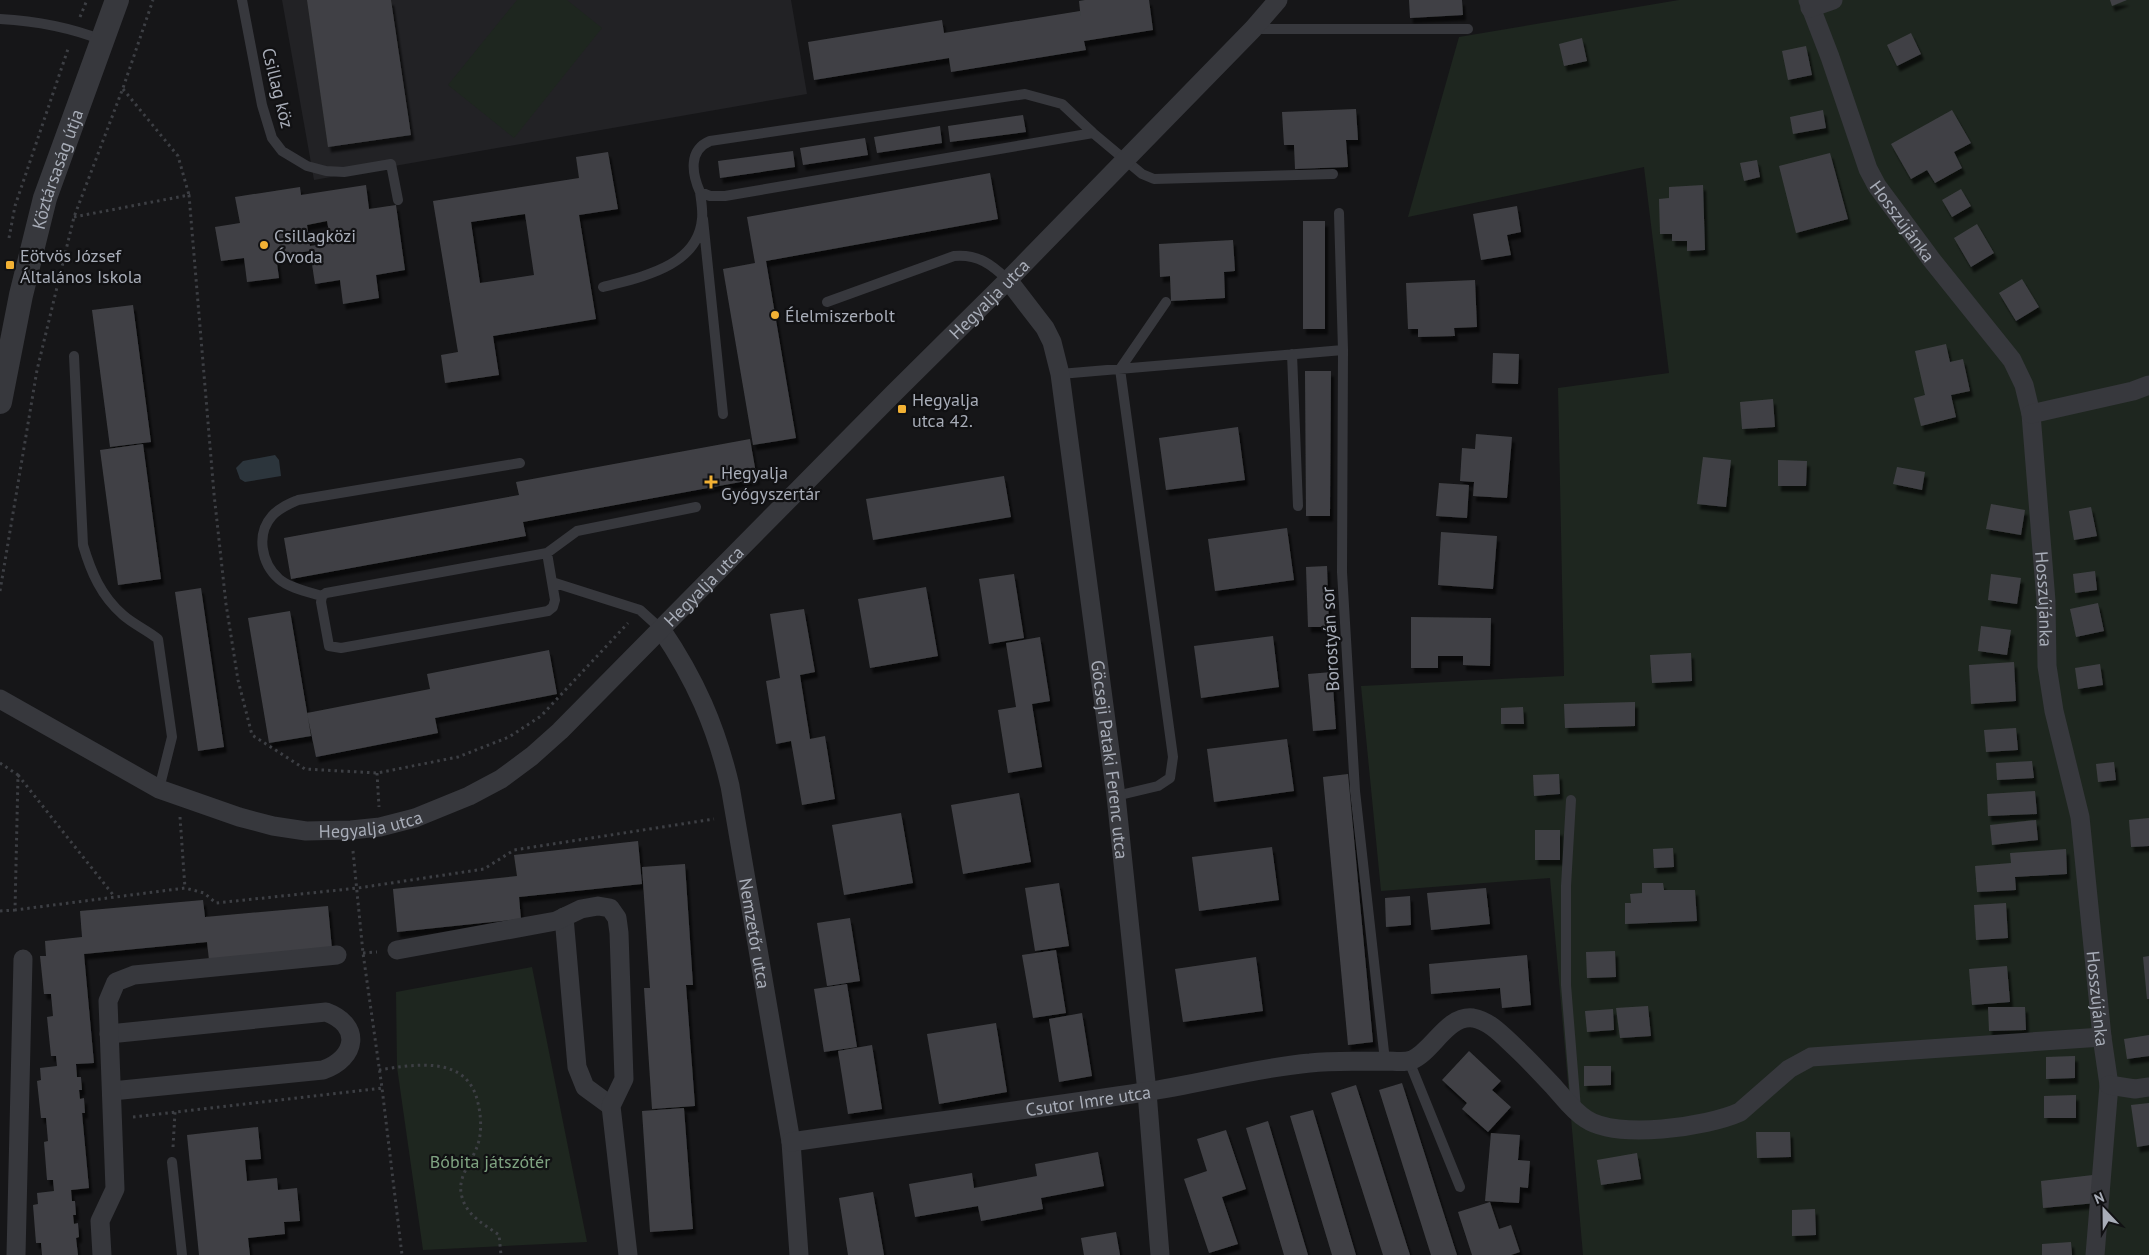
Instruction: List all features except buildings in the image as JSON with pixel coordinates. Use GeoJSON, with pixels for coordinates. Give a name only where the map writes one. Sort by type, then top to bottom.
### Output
{"type":"FeatureCollection","features":[{"type":"Feature","properties":{"kind":"street","name":"Köztársaság útja"},"geometry":{"type":"LineString","coordinates":[[0,402],[20,295],[45,198],[117,0]]}},
{"type":"Feature","properties":{"kind":"street","name":"Hegyalja utca"},"geometry":{"type":"LineString","coordinates":[[0,699],[159,789],[239,817],[273,826],[306,830],[351,830],[380,827],[415,818],[469,796],[501,779],[532,756],[560,731],[879,407],[1008,280],[1253,29],[1278,0]]}},
{"type":"Feature","properties":{"kind":"street"},"geometry":{"type":"LineString","coordinates":[[1809,4],[1833,0]]}},
{"type":"Feature","properties":{"kind":"street","name":"Hosszújánka"},"geometry":{"type":"LineString","coordinates":[[1809,4],[1830,57],[1868,169],[1877,186],[1931,259],[2012,360],[2024,385],[2031,414],[2046,601],[2047,666],[2054,711],[2080,817],[2102,1037],[2109,1085],[2096,1255]]}},
{"type":"Feature","properties":{"kind":"street","name":"Göcseji Pataki Ferenc utca"},"geometry":{"type":"LineString","coordinates":[[1008,280],[1052,342],[1060,374],[1116,796],[1147,1092],[1160,1255]]}},
{"type":"Feature","properties":{"kind":"street"},"geometry":{"type":"LineString","coordinates":[[2031,414],[2133,391],[2149,385]]}},
{"type":"Feature","properties":{"kind":"street","name":"Nemzetőr utca"},"geometry":{"type":"LineString","coordinates":[[661,629],[692,678],[707,710],[721,750],[791,1142],[799,1255]]}},
{"type":"Feature","properties":{"kind":"street"},"geometry":{"type":"LineString","coordinates":[[397,950],[510,931],[556,921],[581,909],[598,906],[610,908],[617,918],[619,933],[624,1079],[611,1106],[628,1255]]}},
{"type":"Feature","properties":{"kind":"street"},"geometry":{"type":"LineString","coordinates":[[564,917],[577,1067],[585,1087],[611,1106]]}},
{"type":"Feature","properties":{"kind":"street"},"geometry":{"type":"LineString","coordinates":[[102,1255],[100,1221],[115,1189],[108,1002],[116,982],[134,975],[337,955]]}},
{"type":"Feature","properties":{"kind":"street"},"geometry":{"type":"LineString","coordinates":[[16,1255],[23,959]]}},
{"type":"Feature","properties":{"kind":"street"},"geometry":{"type":"LineString","coordinates":[[109,1034],[326,1012],[336,1015],[344,1021],[351,1039],[348,1052],[343,1060],[335,1066],[323,1070],[112,1091]]}},
{"type":"Feature","properties":{"kind":"street"},"geometry":{"type":"LineString","coordinates":[[1409,1061],[1429,1049],[1448,1028],[1458,1022],[1475,1018],[1496,1030],[1527,1058],[1576,1111],[1595,1124],[1635,1130],[1694,1126],[1720,1120],[1740,1112],[1789,1069],[1810,1058],[2102,1037]]}},
{"type":"Feature","properties":{"kind":"street","name":"Csutor Imre utca"},"geometry":{"type":"LineString","coordinates":[[791,1142],[1147,1092],[1310,1062],[1409,1061]]}},
{"type":"Feature","properties":{"kind":"street"},"geometry":{"type":"LineString","coordinates":[[2109,1085],[2135,1089],[2149,1087]]}},
{"type":"Feature","properties":{"kind":"lane","name":"Csillag köz"},"geometry":{"type":"LineString","coordinates":[[242,0],[262,105],[272,138],[282,151],[307,166],[326,171],[344,172],[391,164],[398,200]]}},
{"type":"Feature","properties":{"kind":"lane"},"geometry":{"type":"LineString","coordinates":[[0,19],[31,21],[61,27],[103,40]]}},
{"type":"Feature","properties":{"kind":"lane"},"geometry":{"type":"LineString","coordinates":[[1253,29],[1468,29]]}},
{"type":"Feature","properties":{"kind":"lane"},"geometry":{"type":"LineString","coordinates":[[723,414],[700,192],[694,176],[694,161],[697,150],[703,144],[710,141],[1025,94],[1062,104],[1142,174],[1154,179],[1333,174]]}},
{"type":"Feature","properties":{"kind":"lane"},"geometry":{"type":"LineString","coordinates":[[700,192],[710,196],[725,196],[1093,133]]}},
{"type":"Feature","properties":{"kind":"lane","name":"Borostyán sor"},"geometry":{"type":"LineString","coordinates":[[1339,213],[1343,350],[1342,572],[1355,791],[1385,1061]]}},
{"type":"Feature","properties":{"kind":"lane"},"geometry":{"type":"LineString","coordinates":[[603,287],[648,275],[667,267],[694,244],[702,219]]}},
{"type":"Feature","properties":{"kind":"lane"},"geometry":{"type":"LineString","coordinates":[[827,302],[954,256],[971,256],[982,259],[1008,280]]}},
{"type":"Feature","properties":{"kind":"lane"},"geometry":{"type":"LineString","coordinates":[[1116,796],[1158,786],[1170,778],[1173,757],[1120,369],[1166,302]]}},
{"type":"Feature","properties":{"kind":"lane"},"geometry":{"type":"LineString","coordinates":[[1060,374],[1343,350]]}},
{"type":"Feature","properties":{"kind":"lane"},"geometry":{"type":"LineString","coordinates":[[1292,354],[1298,506]]}},
{"type":"Feature","properties":{"kind":"lane"},"geometry":{"type":"LineString","coordinates":[[74,356],[83,545],[91,573],[107,599],[124,616],[158,639],[172,736],[159,789]]}},
{"type":"Feature","properties":{"kind":"lane"},"geometry":{"type":"LineString","coordinates":[[520,463],[298,500],[282,507],[272,516],[265,528],[262,545],[265,559],[280,580],[322,596],[331,591],[547,553],[577,531],[696,507]]}},
{"type":"Feature","properties":{"kind":"lane"},"geometry":{"type":"LineString","coordinates":[[322,596],[322,608],[329,646],[341,648],[548,611],[553,607],[555,600],[547,553]]}},
{"type":"Feature","properties":{"kind":"lane"},"geometry":{"type":"LineString","coordinates":[[552,582],[640,610],[661,629]]}},
{"type":"Feature","properties":{"kind":"lane"},"geometry":{"type":"LineString","coordinates":[[1571,800],[1566,886],[1566,985],[1576,1111]]}},
{"type":"Feature","properties":{"kind":"lane"},"geometry":{"type":"LineString","coordinates":[[1409,1061],[1460,1187]]}},
{"type":"Feature","properties":{"kind":"lane"},"geometry":{"type":"LineString","coordinates":[[172,1162],[182,1255]]}},
{"type":"Feature","properties":{"kind":"path"},"geometry":{"type":"LineString","coordinates":[[0,591],[37,370],[74,217],[123,88],[153,0]]}},
{"type":"Feature","properties":{"kind":"path"},"geometry":{"type":"LineString","coordinates":[[123,88],[178,156],[189,195],[214,494],[226,604],[238,680],[252,735],[305,769],[377,773],[458,757],[509,737],[541,716],[640,610]]}},
{"type":"Feature","properties":{"kind":"path"},"geometry":{"type":"LineString","coordinates":[[74,217],[189,195]]}},
{"type":"Feature","properties":{"kind":"path"},"geometry":{"type":"LineString","coordinates":[[0,763],[18,775],[114,896]]}},
{"type":"Feature","properties":{"kind":"path"},"geometry":{"type":"LineString","coordinates":[[377,773],[380,827]]}},
{"type":"Feature","properties":{"kind":"path"},"geometry":{"type":"LineString","coordinates":[[15,910],[18,775]]}},
{"type":"Feature","properties":{"kind":"path"},"geometry":{"type":"LineString","coordinates":[[178,796],[185,888]]}},
{"type":"Feature","properties":{"kind":"path"},"geometry":{"type":"LineString","coordinates":[[0,911],[185,888],[204,893],[216,903],[358,888],[484,869],[514,850],[734,816]]}},
{"type":"Feature","properties":{"kind":"path"},"geometry":{"type":"LineString","coordinates":[[351,830],[363,953],[380,1070],[402,1255]]}},
{"type":"Feature","properties":{"kind":"path"},"geometry":{"type":"LineString","coordinates":[[337,955],[397,950]]}},
{"type":"Feature","properties":{"kind":"path"},"geometry":{"type":"LineString","coordinates":[[380,1070],[433,1065],[463,1074],[470,1084],[477,1097],[481,1115],[479,1144],[462,1176],[460,1186],[462,1197],[473,1216],[498,1235],[501,1255]]}},
{"type":"Feature","properties":{"kind":"path"},"geometry":{"type":"LineString","coordinates":[[113,1120],[382,1088]]}},
{"type":"Feature","properties":{"kind":"path"},"geometry":{"type":"LineString","coordinates":[[172,1162],[175,1112]]}},
{"type":"Feature","properties":{"kind":"shaded area"},"geometry":{"type":"Polygon","coordinates":[[[282,0],[791,0],[807,94],[314,180],[282,0]]]}},
{"type":"Feature","properties":{"kind":"shaded area"},"geometry":{"type":"Polygon","coordinates":[[[275,455],[279,460],[281,476],[245,482],[240,479],[236,468],[243,461],[275,455]]]}},
{"type":"Feature","properties":{"kind":"green space"},"geometry":{"type":"Polygon","coordinates":[[[517,0],[567,0],[602,28],[514,138],[448,85],[517,0]]]}},
{"type":"Feature","properties":{"kind":"green space"},"geometry":{"type":"Polygon","coordinates":[[[1679,0],[2149,0],[2149,1255],[1583,1255],[1550,878],[1381,891],[1361,686],[1564,676],[1558,388],[1669,373],[1644,167],[1408,217],[1459,37],[1679,0]]]}},
{"type":"Feature","properties":{"kind":"green space","name":"Bóbita játszótér"},"geometry":{"type":"Polygon","coordinates":[[[532,967],[587,1242],[423,1250],[397,1067],[396,992],[532,967]]]}},
{"type":"Feature","properties":{"kind":"place","name":"Csillagközi Óvoda"},"geometry":{"type":"Point","coordinates":[264,245]}},
{"type":"Feature","properties":{"kind":"place","name":"Eötvös József Általános Iskola"},"geometry":{"type":"Point","coordinates":[10,265]}},
{"type":"Feature","properties":{"kind":"place","name":"Élelmiszerbolt"},"geometry":{"type":"Point","coordinates":[775,315]}},
{"type":"Feature","properties":{"kind":"place","name":"Hegyalja utca 42."},"geometry":{"type":"Point","coordinates":[902,409]}},
{"type":"Feature","properties":{"kind":"place","name":"Hegyalja Gyógyszertár"},"geometry":{"type":"Point","coordinates":[711,482]}}]}
